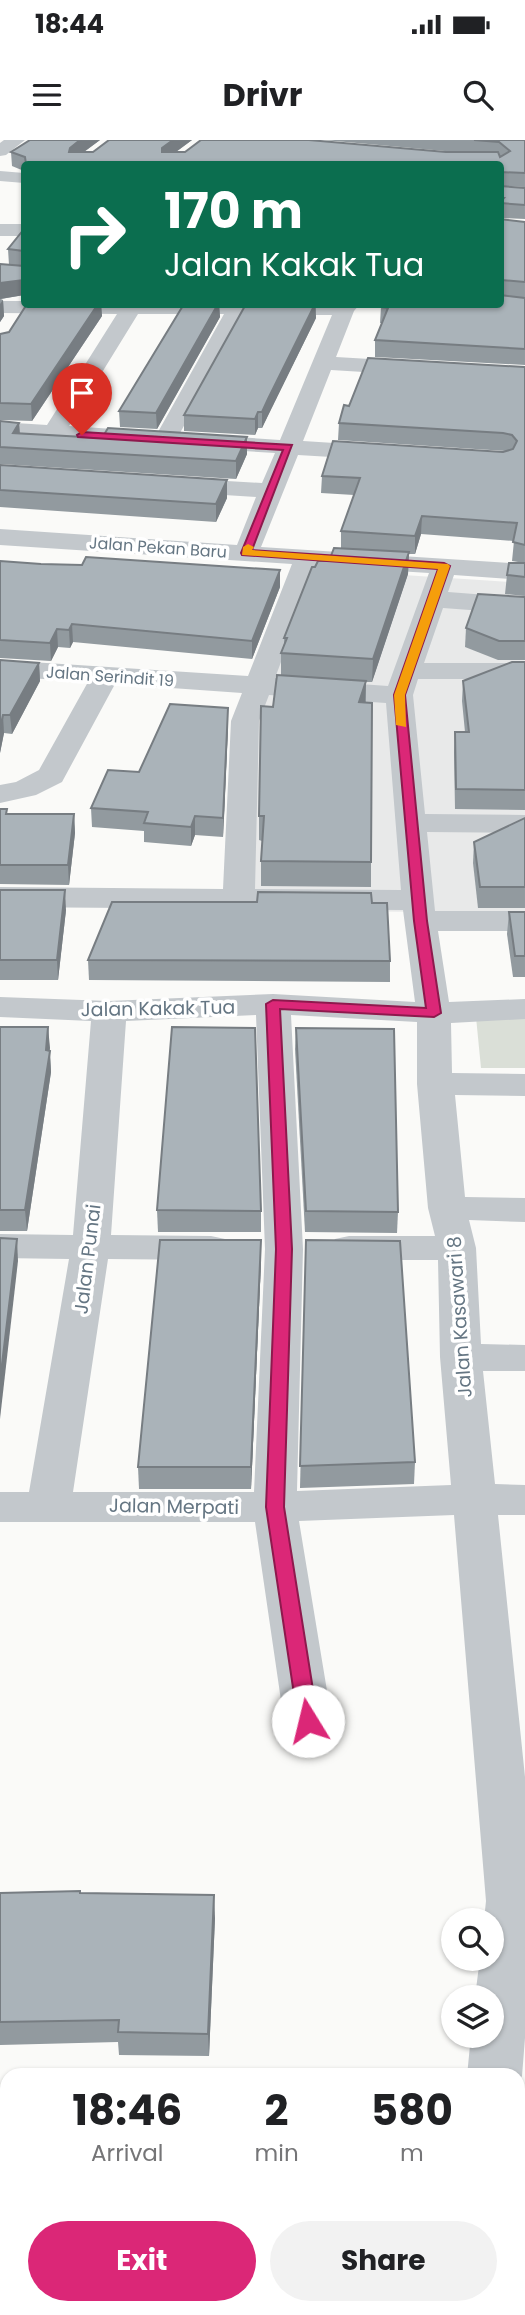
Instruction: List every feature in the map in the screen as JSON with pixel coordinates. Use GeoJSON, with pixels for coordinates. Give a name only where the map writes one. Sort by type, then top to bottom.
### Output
{"type":"FeatureCollection","features":[{"type":"Feature","properties":{"kind":"street"},"geometry":{"type":"LineString","coordinates":[[0,151],[16,140]]}},
{"type":"Feature","properties":{"kind":"street"},"geometry":{"type":"LineString","coordinates":[[0,176],[21,178]]}},
{"type":"Feature","properties":{"kind":"street"},"geometry":{"type":"LineString","coordinates":[[0,230],[21,230]]}},
{"type":"Feature","properties":{"kind":"street"},"geometry":{"type":"LineString","coordinates":[[0,307],[21,306]]}},
{"type":"Feature","properties":{"kind":"street"},"geometry":{"type":"LineString","coordinates":[[8,330],[24,308]]}},
{"type":"Feature","properties":{"kind":"street"},"geometry":{"type":"LineString","coordinates":[[54,433],[131,308],[238,308],[164,440]]}},
{"type":"Feature","properties":{"kind":"street"},"geometry":{"type":"LineString","coordinates":[[246,553],[347,308]]}},
{"type":"Feature","properties":{"kind":"street"},"geometry":{"type":"LineString","coordinates":[[323,363],[525,375]]}},
{"type":"Feature","properties":{"kind":"street"},"geometry":{"type":"LineString","coordinates":[[0,429],[408,455]]}},
{"type":"Feature","properties":{"kind":"street"},"geometry":{"type":"LineString","coordinates":[[149,483],[271,491]]}},
{"type":"Feature","properties":{"kind":"street","name":"Jalan Pekan Baru"},"geometry":{"type":"LineString","coordinates":[[0,537],[525,572]]}},
{"type":"Feature","properties":{"kind":"street"},"geometry":{"type":"LineString","coordinates":[[239,898],[245,721],[308,557]]}},
{"type":"Feature","properties":{"kind":"street","name":"Jalan Kasawari 8"},"geometry":{"type":"LineString","coordinates":[[444,566],[404,683],[411,823],[419,910],[434,1013],[435,1084],[447,1208],[457,1248],[461,1357],[512,1902],[495,2068]]}},
{"type":"Feature","properties":{"kind":"street"},"geometry":{"type":"LineString","coordinates":[[433,599],[525,606]]}},
{"type":"Feature","properties":{"kind":"street","name":"Jalan Serindit 19"},"geometry":{"type":"LineString","coordinates":[[0,668],[257,687],[404,683],[525,671]]}},
{"type":"Feature","properties":{"kind":"street"},"geometry":{"type":"LineString","coordinates":[[0,794],[25,789],[51,776],[105,676]]}},
{"type":"Feature","properties":{"kind":"street"},"geometry":{"type":"LineString","coordinates":[[411,823],[525,824]]}},
{"type":"Feature","properties":{"kind":"street"},"geometry":{"type":"LineString","coordinates":[[0,897],[239,898],[419,910],[525,922]]}},
{"type":"Feature","properties":{"kind":"street"},"geometry":{"type":"LineString","coordinates":[[273,1004],[284,1249],[275,1507],[308,1721]]}},
{"type":"Feature","properties":{"kind":"street","name":"Jalan Kakak Tua"},"geometry":{"type":"LineString","coordinates":[[0,1007],[109,1011],[273,1004],[434,1013],[525,1009]]}},
{"type":"Feature","properties":{"kind":"street","name":"Jalan Punai"},"geometry":{"type":"LineString","coordinates":[[49,1505],[91,1246],[109,1011]]}},
{"type":"Feature","properties":{"kind":"street"},"geometry":{"type":"LineString","coordinates":[[435,1084],[525,1085]]}},
{"type":"Feature","properties":{"kind":"street"},"geometry":{"type":"LineString","coordinates":[[447,1208],[525,1210]]}},
{"type":"Feature","properties":{"kind":"street"},"geometry":{"type":"LineString","coordinates":[[0,1246],[457,1248]]}},
{"type":"Feature","properties":{"kind":"street"},"geometry":{"type":"LineString","coordinates":[[461,1357],[525,1358]]}},
{"type":"Feature","properties":{"kind":"street","name":"Jalan Merpati"},"geometry":{"type":"LineString","coordinates":[[0,1507],[275,1507],[474,1499],[525,1500]]}},
{"type":"Feature","properties":{"kind":"shaded area"},"geometry":{"type":"Polygon","coordinates":[[[297,568],[525,583],[525,913],[235,910],[233,717],[297,568]]]}},
{"type":"Feature","properties":{"kind":"shaded area"},"geometry":{"type":"Polygon","coordinates":[[[476,1017],[525,1017],[525,1068],[481,1068],[476,1017]]]}},
{"type":"Feature","properties":{"kind":"building"},"geometry":{"type":"Polygon","coordinates":[[[30,140],[80,140],[69,152],[93,152],[109,140],[173,140],[162,148],[162,152],[185,152],[201,140],[309,140],[446,152],[498,152],[500,157],[510,151],[499,142],[474,140],[525,140],[525,173],[504,172],[504,161],[26,161],[25,157],[11,152],[30,140]]]}},
{"type":"Feature","properties":{"kind":"building"},"geometry":{"type":"Polygon","coordinates":[[[504,186],[525,188],[525,205],[504,203],[504,186]]]}},
{"type":"Feature","properties":{"kind":"building"},"geometry":{"type":"Polygon","coordinates":[[[504,219],[525,222],[525,282],[504,280],[504,219]]]}},
{"type":"Feature","properties":{"kind":"building"},"geometry":{"type":"Polygon","coordinates":[[[21,233],[21,251],[8,249],[21,233]]]}},
{"type":"Feature","properties":{"kind":"building"},"geometry":{"type":"Polygon","coordinates":[[[0,264],[21,266],[21,280],[0,283],[0,264]]]}},
{"type":"Feature","properties":{"kind":"building"},"geometry":{"type":"Polygon","coordinates":[[[504,295],[525,298],[525,349],[375,340],[388,308],[504,308],[504,295]]]}},
{"type":"Feature","properties":{"kind":"building"},"geometry":{"type":"Polygon","coordinates":[[[24,308],[95,308],[31,404],[0,403],[0,334],[9,332],[24,308]]]}},
{"type":"Feature","properties":{"kind":"building"},"geometry":{"type":"Polygon","coordinates":[[[182,308],[216,308],[156,413],[119,411],[182,308]]]}},
{"type":"Feature","properties":{"kind":"building"},"geometry":{"type":"Polygon","coordinates":[[[244,308],[313,308],[262,412],[258,412],[255,419],[184,415],[244,308]]]}},
{"type":"Feature","properties":{"kind":"building"},"geometry":{"type":"Polygon","coordinates":[[[368,358],[525,367],[525,545],[513,542],[517,523],[422,516],[415,536],[341,531],[360,478],[322,476],[333,441],[503,452],[513,449],[517,441],[512,435],[503,433],[339,423],[344,405],[349,406],[368,358]]]}},
{"type":"Feature","properties":{"kind":"building"},"geometry":{"type":"Polygon","coordinates":[[[0,421],[19,423],[13,433],[102,438],[108,428],[247,437],[236,461],[0,447],[0,421]]]}},
{"type":"Feature","properties":{"kind":"building"},"geometry":{"type":"Polygon","coordinates":[[[0,465],[227,480],[216,504],[0,490],[0,465]]]}},
{"type":"Feature","properties":{"kind":"building"},"geometry":{"type":"Polygon","coordinates":[[[334,548],[409,552],[373,659],[281,653],[287,638],[284,638],[312,567],[315,567],[318,561],[329,561],[334,548]]]}},
{"type":"Feature","properties":{"kind":"building"},"geometry":{"type":"Polygon","coordinates":[[[86,557],[280,570],[252,641],[72,624],[69,630],[57,629],[50,643],[0,640],[0,561],[82,565],[86,557]]]}},
{"type":"Feature","properties":{"kind":"building"},"geometry":{"type":"Polygon","coordinates":[[[509,563],[525,563],[525,577],[507,575],[509,563]]]}},
{"type":"Feature","properties":{"kind":"building"},"geometry":{"type":"Polygon","coordinates":[[[478,594],[525,597],[525,641],[499,641],[466,628],[478,594]]]}},
{"type":"Feature","properties":{"kind":"building"},"geometry":{"type":"Polygon","coordinates":[[[0,660],[39,663],[10,715],[3,715],[0,728],[0,660]]]}},
{"type":"Feature","properties":{"kind":"building"},"geometry":{"type":"Polygon","coordinates":[[[512,662],[525,662],[525,790],[456,789],[455,732],[469,732],[463,681],[512,662]]]}},
{"type":"Feature","properties":{"kind":"building"},"geometry":{"type":"Polygon","coordinates":[[[277,675],[366,681],[359,702],[372,703],[371,862],[261,861],[264,816],[259,816],[261,706],[273,707],[277,675]]]}},
{"type":"Feature","properties":{"kind":"building"},"geometry":{"type":"Polygon","coordinates":[[[170,704],[228,708],[223,818],[195,816],[191,827],[144,823],[148,812],[91,808],[108,770],[139,772],[170,704]]]}},
{"type":"Feature","properties":{"kind":"building"},"geometry":{"type":"Polygon","coordinates":[[[0,809],[7,809],[6,814],[74,814],[68,865],[0,865],[0,809]]]}},
{"type":"Feature","properties":{"kind":"building"},"geometry":{"type":"Polygon","coordinates":[[[525,818],[525,887],[480,887],[474,842],[525,818]]]}},
{"type":"Feature","properties":{"kind":"building"},"geometry":{"type":"Polygon","coordinates":[[[0,890],[65,890],[57,960],[0,960],[0,890]]]}},
{"type":"Feature","properties":{"kind":"building"},"geometry":{"type":"Polygon","coordinates":[[[258,892],[371,893],[372,903],[387,903],[390,961],[88,960],[112,902],[257,902],[258,892]]]}},
{"type":"Feature","properties":{"kind":"building"},"geometry":{"type":"Polygon","coordinates":[[[509,912],[525,912],[525,956],[515,956],[509,912]]]}},
{"type":"Feature","properties":{"kind":"building"},"geometry":{"type":"Polygon","coordinates":[[[0,1027],[48,1027],[46,1050],[50,1051],[25,1210],[0,1210],[0,1027]]]}},
{"type":"Feature","properties":{"kind":"building"},"geometry":{"type":"Polygon","coordinates":[[[172,1027],[255,1028],[261,1211],[157,1210],[172,1027]]]}},
{"type":"Feature","properties":{"kind":"building"},"geometry":{"type":"Polygon","coordinates":[[[296,1028],[394,1029],[398,1212],[306,1211],[296,1028]]]}},
{"type":"Feature","properties":{"kind":"building"},"geometry":{"type":"Polygon","coordinates":[[[0,1238],[17,1239],[0,1381],[0,1238]]]}},
{"type":"Feature","properties":{"kind":"building"},"geometry":{"type":"Polygon","coordinates":[[[160,1240],[261,1240],[251,1467],[138,1467],[160,1240]]]}},
{"type":"Feature","properties":{"kind":"building"},"geometry":{"type":"Polygon","coordinates":[[[306,1240],[400,1241],[415,1462],[300,1466],[306,1240]]]}},
{"type":"Feature","properties":{"kind":"building"},"geometry":{"type":"Polygon","coordinates":[[[80,1891],[214,1895],[208,2034],[118,2032],[119,2020],[0,2022],[0,1893],[80,1891]]]}},
{"type":"Feature","properties":{"kind":"slow traffic"},"geometry":{"type":"LineString","coordinates":[[248,547],[246,553],[444,566],[400,695],[402,725]]}},
{"type":"Feature","properties":{"kind":"route"},"geometry":{"type":"LineString","coordinates":[[82,435],[289,447],[246,553],[444,566],[400,695],[421,921],[434,1013],[273,1004],[284,1249],[275,1507],[308,1721]]}}]}
